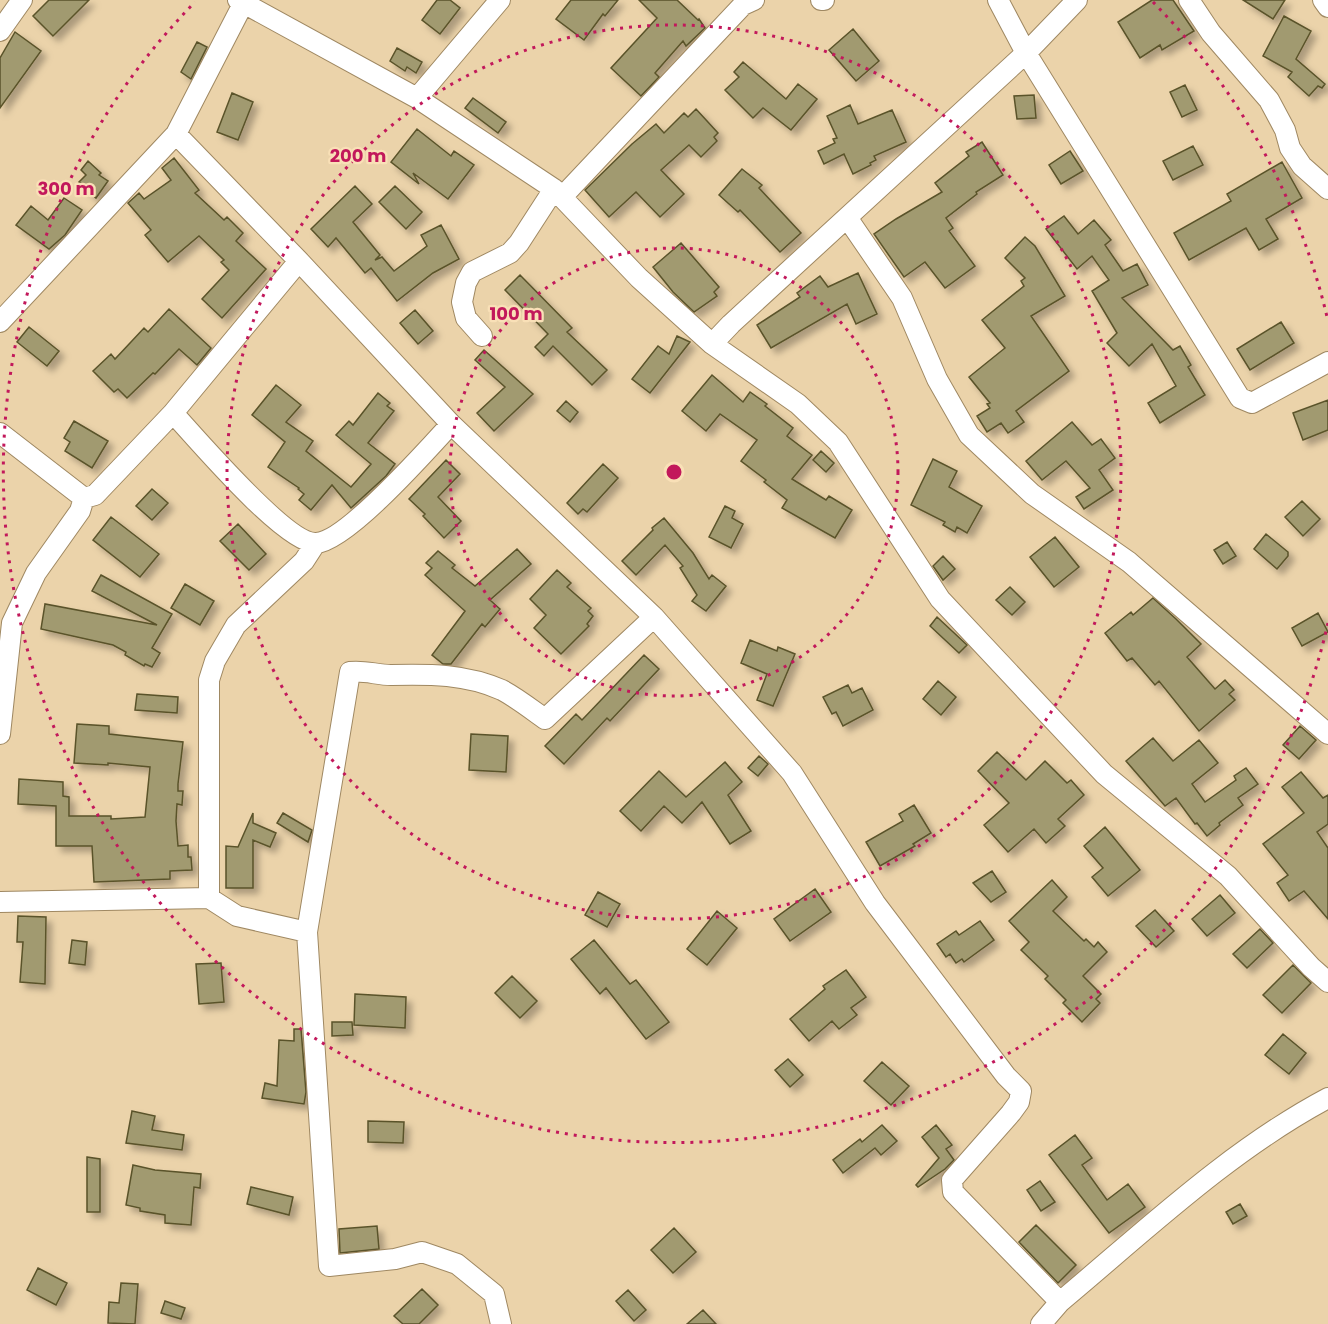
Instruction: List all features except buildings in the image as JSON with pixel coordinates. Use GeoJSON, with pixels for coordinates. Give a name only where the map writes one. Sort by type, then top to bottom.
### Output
{"type":"FeatureCollection","features":[{"type":"Feature","properties":{"kind":"street"},"geometry":{"type":"LineString","coordinates":[[0,30],[22,0]]}},
{"type":"Feature","properties":{"kind":"street"},"geometry":{"type":"LineString","coordinates":[[417,98],[500,0]]}},
{"type":"Feature","properties":{"kind":"street"},"geometry":{"type":"LineString","coordinates":[[482,336],[466,318],[462,302],[466,283],[472,272],[510,253],[559,192],[743,5],[754,0]]}},
{"type":"Feature","properties":{"kind":"street"},"geometry":{"type":"LineString","coordinates":[[998,0],[1026,53],[1240,398],[1252,403],[1328,362]]}},
{"type":"Feature","properties":{"kind":"street"},"geometry":{"type":"LineString","coordinates":[[712,344],[1026,53],[1077,0]]}},
{"type":"Feature","properties":{"kind":"street"},"geometry":{"type":"LineString","coordinates":[[1189,0],[1211,33],[1269,100],[1285,130],[1290,148],[1302,166],[1328,189]]}},
{"type":"Feature","properties":{"kind":"street"},"geometry":{"type":"LineString","coordinates":[[1323,0],[1328,7]]}},
{"type":"Feature","properties":{"kind":"street"},"geometry":{"type":"LineString","coordinates":[[0,322],[176,134],[241,2],[417,98],[559,192],[639,278],[712,344],[798,404],[838,442],[940,599],[1104,774],[1228,876],[1311,967],[1328,982]]}},
{"type":"Feature","properties":{"kind":"street"},"geometry":{"type":"LineString","coordinates":[[176,134],[299,261],[451,424],[654,617],[792,773],[875,903],[1006,1076],[1021,1091],[1019,1102],[1011,1113],[952,1180],[953,1192],[963,1205],[1060,1302]]}},
{"type":"Feature","properties":{"kind":"street"},"geometry":{"type":"LineString","coordinates":[[848,219],[902,298],[937,379],[969,435],[1032,494],[1129,562],[1328,734]]}},
{"type":"Feature","properties":{"kind":"street"},"geometry":{"type":"LineString","coordinates":[[84,498],[95,495],[173,413],[299,261]]}},
{"type":"Feature","properties":{"kind":"street"},"geometry":{"type":"LineString","coordinates":[[173,413],[271,516],[294,536],[315,544],[330,540],[359,517],[451,424]]}},
{"type":"Feature","properties":{"kind":"street"},"geometry":{"type":"LineString","coordinates":[[0,433],[84,498]]}},
{"type":"Feature","properties":{"kind":"street"},"geometry":{"type":"LineString","coordinates":[[0,734],[12,623],[36,573],[80,511],[84,498]]}},
{"type":"Feature","properties":{"kind":"street"},"geometry":{"type":"LineString","coordinates":[[294,536],[304,561]]}},
{"type":"Feature","properties":{"kind":"street"},"geometry":{"type":"LineString","coordinates":[[209,898],[209,680],[215,661],[236,625],[304,561],[315,544]]}},
{"type":"Feature","properties":{"kind":"street"},"geometry":{"type":"LineString","coordinates":[[501,1324],[494,1294],[458,1264],[422,1252],[329,1266],[307,932],[350,672],[363,670],[387,675],[437,674],[471,679],[503,691],[545,719],[654,617]]}},
{"type":"Feature","properties":{"kind":"street"},"geometry":{"type":"LineString","coordinates":[[0,902],[209,898],[237,915],[307,932]]}},
{"type":"Feature","properties":{"kind":"street"},"geometry":{"type":"LineString","coordinates":[[1041,1324],[1060,1302],[1225,1165],[1295,1116],[1328,1098]]}}]}
